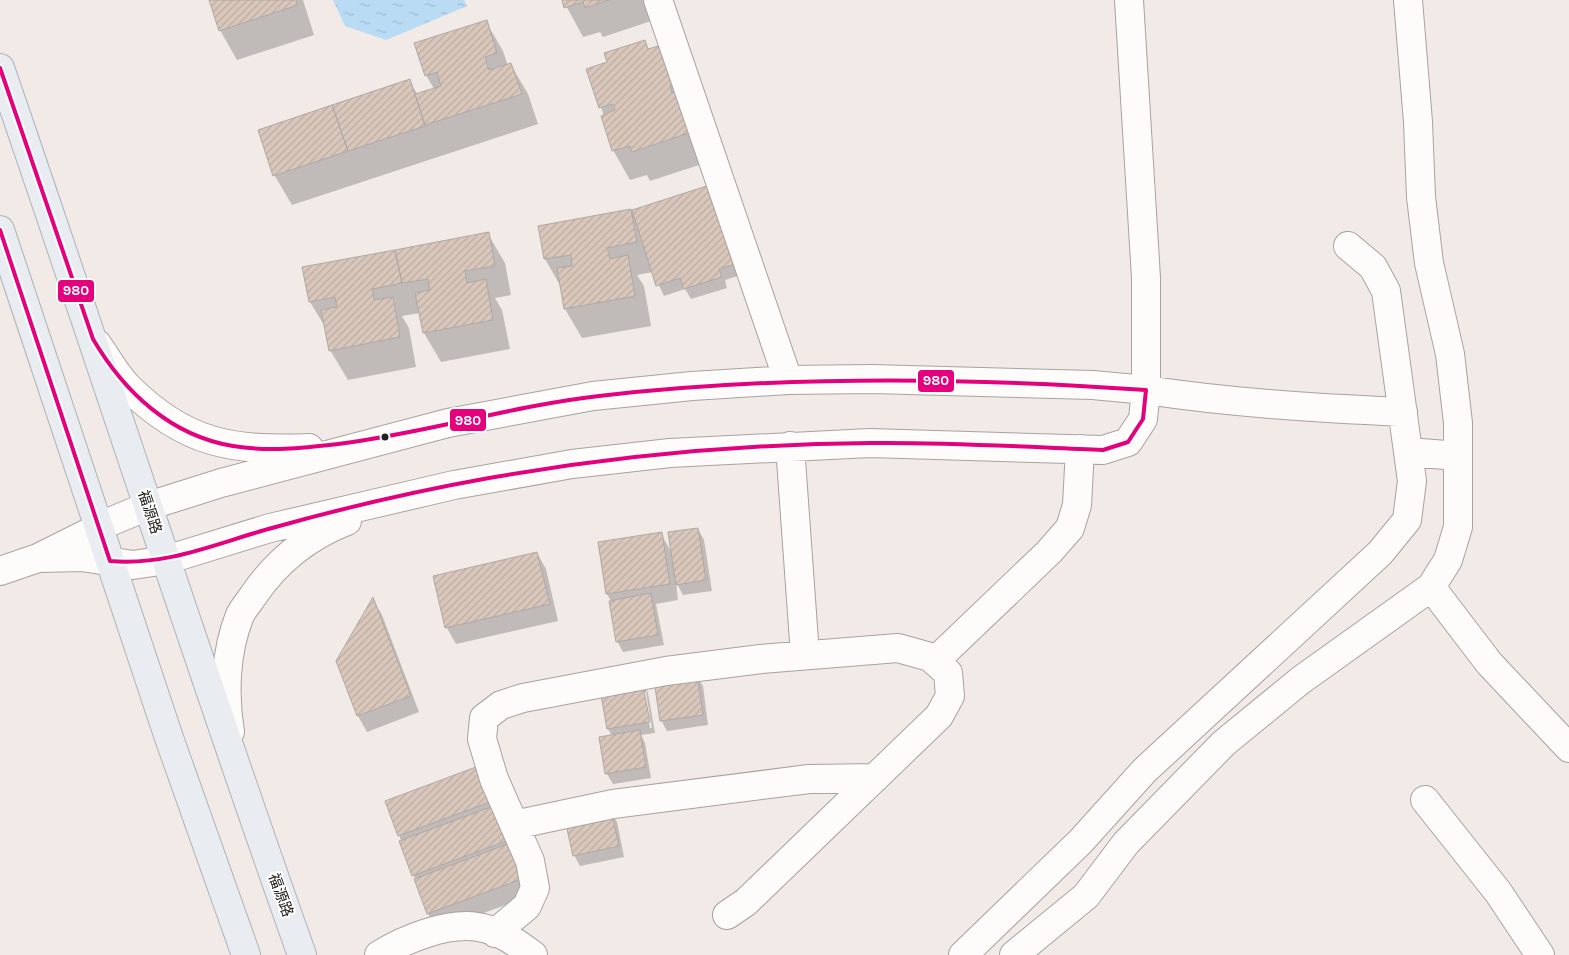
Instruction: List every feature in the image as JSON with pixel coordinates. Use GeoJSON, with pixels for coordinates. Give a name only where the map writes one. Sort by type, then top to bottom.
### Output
{"type":"FeatureCollection","features":[{"type":"Feature","properties":{"kind":"main road","name":"福源路"},"geometry":{"type":"LineString","coordinates":[[0,68],[93,339],[236,771],[302,955]]}},
{"type":"Feature","properties":{"kind":"main road"},"geometry":{"type":"LineString","coordinates":[[0,230],[168,735],[246,955]]}},
{"type":"Feature","properties":{"kind":"street"},"geometry":{"type":"LineString","coordinates":[[658,0],[788,380]]}},
{"type":"Feature","properties":{"kind":"street"},"geometry":{"type":"LineString","coordinates":[[38,558],[82,557],[133,565],[166,560],[270,528],[454,485],[572,464],[670,453],[870,443],[1103,450],[1128,442],[1143,419],[1146,390],[1146,278],[1129,0]]}},
{"type":"Feature","properties":{"kind":"street"},"geometry":{"type":"LineString","coordinates":[[1014,955],[1086,896],[1126,843],[1224,743],[1301,680],[1430,587],[1448,560],[1458,527],[1458,422],[1450,354],[1429,263],[1421,197],[1418,122],[1408,0]]}},
{"type":"Feature","properties":{"kind":"street"},"geometry":{"type":"LineString","coordinates":[[963,955],[1081,841],[1145,770],[1380,554],[1407,520],[1412,481],[1386,291],[1373,267],[1348,246]]}},
{"type":"Feature","properties":{"kind":"street"},"geometry":{"type":"LineString","coordinates":[[93,339],[127,386],[162,418],[191,434],[222,444],[268,449],[319,447],[392,436]]}},
{"type":"Feature","properties":{"kind":"street"},"geometry":{"type":"LineString","coordinates":[[0,571],[38,558],[148,506],[221,483],[392,436],[509,410],[593,396],[692,386],[788,380],[910,380],[1093,385],[1273,406],[1403,412]]}},
{"type":"Feature","properties":{"kind":"street"},"geometry":{"type":"LineString","coordinates":[[790,446],[805,656]]}},
{"type":"Feature","properties":{"kind":"street"},"geometry":{"type":"LineString","coordinates":[[934,661],[1048,552],[1070,528],[1076,505],[1080,449]]}},
{"type":"Feature","properties":{"kind":"street"},"geometry":{"type":"LineString","coordinates":[[1409,452],[1458,456]]}},
{"type":"Feature","properties":{"kind":"street"},"geometry":{"type":"LineString","coordinates":[[236,771],[225,702],[230,651],[240,614],[265,579],[295,549],[326,529],[454,485]]}},
{"type":"Feature","properties":{"kind":"street"},"geometry":{"type":"LineString","coordinates":[[1430,587],[1489,663],[1569,748]]}},
{"type":"Feature","properties":{"kind":"street"},"geometry":{"type":"LineString","coordinates":[[495,933],[527,906],[536,888],[530,861],[494,780],[482,739],[484,718],[501,705],[523,698],[666,671],[898,648],[930,657],[948,673],[950,696],[939,716],[746,902],[727,915]]}},
{"type":"Feature","properties":{"kind":"street"},"geometry":{"type":"LineString","coordinates":[[514,825],[614,804],[809,779],[875,778]]}},
{"type":"Feature","properties":{"kind":"street"},"geometry":{"type":"LineString","coordinates":[[1425,800],[1498,892],[1540,955]]}},
{"type":"Feature","properties":{"kind":"street"},"geometry":{"type":"LineString","coordinates":[[379,955],[421,935],[454,928],[478,926],[509,937],[533,955]]}},
{"type":"Feature","properties":{"kind":"water"},"geometry":{"type":"Polygon","coordinates":[[[333,0],[464,0],[467,6],[386,40],[345,26],[333,0]]]}},
{"type":"Feature","properties":{"kind":"building"},"geometry":{"type":"Polygon","coordinates":[[[209,0],[296,0],[298,5],[219,31],[209,0]]]}},
{"type":"Feature","properties":{"kind":"building"},"geometry":{"type":"Polygon","coordinates":[[[562,0],[609,0],[585,8],[583,2],[564,8],[562,0]]]}},
{"type":"Feature","properties":{"kind":"building"},"geometry":{"type":"Polygon","coordinates":[[[487,20],[497,53],[485,57],[489,70],[511,63],[522,94],[425,125],[415,94],[441,86],[437,72],[425,76],[414,43],[487,20]]]}},
{"type":"Feature","properties":{"kind":"building"},"geometry":{"type":"Polygon","coordinates":[[[645,40],[648,49],[673,42],[684,80],[670,85],[672,93],[687,88],[698,120],[686,124],[689,133],[632,152],[630,146],[612,151],[601,116],[615,110],[613,104],[599,108],[586,69],[607,62],[604,53],[645,40]]]}},
{"type":"Feature","properties":{"kind":"building"},"geometry":{"type":"Polygon","coordinates":[[[410,79],[425,126],[348,151],[332,105],[410,79]]]}},
{"type":"Feature","properties":{"kind":"building"},"geometry":{"type":"Polygon","coordinates":[[[332,105],[348,151],[273,176],[258,130],[332,105]]]}},
{"type":"Feature","properties":{"kind":"building"},"geometry":{"type":"Polygon","coordinates":[[[716,183],[742,262],[719,269],[722,277],[684,289],[680,278],[656,286],[632,210],[716,183]]]}},
{"type":"Feature","properties":{"kind":"building"},"geometry":{"type":"Polygon","coordinates":[[[631,209],[637,242],[607,248],[610,259],[628,255],[635,296],[564,309],[557,268],[572,266],[571,255],[544,259],[538,226],[631,209]]]}},
{"type":"Feature","properties":{"kind":"building"},"geometry":{"type":"Polygon","coordinates":[[[489,232],[495,266],[465,271],[467,283],[486,279],[493,320],[423,333],[415,293],[430,290],[428,279],[402,283],[395,250],[489,232]]]}},
{"type":"Feature","properties":{"kind":"building"},"geometry":{"type":"Polygon","coordinates":[[[395,250],[402,283],[372,289],[374,300],[393,297],[400,337],[329,351],[321,310],[337,307],[335,297],[309,302],[302,267],[395,250]]]}},
{"type":"Feature","properties":{"kind":"building"},"geometry":{"type":"Polygon","coordinates":[[[698,528],[706,580],[676,585],[668,532],[698,528]]]}},
{"type":"Feature","properties":{"kind":"building"},"geometry":{"type":"Polygon","coordinates":[[[662,532],[670,584],[606,594],[598,542],[662,532]]]}},
{"type":"Feature","properties":{"kind":"building"},"geometry":{"type":"Polygon","coordinates":[[[537,552],[550,604],[445,628],[433,576],[537,552]]]}},
{"type":"Feature","properties":{"kind":"building"},"geometry":{"type":"Polygon","coordinates":[[[651,593],[658,635],[616,642],[609,601],[651,593]]]}},
{"type":"Feature","properties":{"kind":"building"},"geometry":{"type":"Polygon","coordinates":[[[373,597],[411,696],[357,716],[336,661],[373,597]]]}},
{"type":"Feature","properties":{"kind":"building"},"geometry":{"type":"Polygon","coordinates":[[[697,674],[703,715],[660,721],[654,680],[697,674]]]}},
{"type":"Feature","properties":{"kind":"building"},"geometry":{"type":"Polygon","coordinates":[[[642,681],[650,722],[607,729],[600,689],[642,681]]]}},
{"type":"Feature","properties":{"kind":"building"},"geometry":{"type":"Polygon","coordinates":[[[640,730],[646,767],[605,774],[599,737],[640,730]]]}},
{"type":"Feature","properties":{"kind":"building"},"geometry":{"type":"Polygon","coordinates":[[[484,764],[498,799],[398,836],[385,801],[484,764]]]}},
{"type":"Feature","properties":{"kind":"building"},"geometry":{"type":"Polygon","coordinates":[[[499,804],[512,839],[412,876],[399,841],[499,804]]]}},
{"type":"Feature","properties":{"kind":"building"},"geometry":{"type":"Polygon","coordinates":[[[611,810],[619,846],[573,856],[565,820],[611,810]]]}},
{"type":"Feature","properties":{"kind":"building"},"geometry":{"type":"Polygon","coordinates":[[[513,842],[527,877],[427,914],[414,879],[513,842]]]}},
{"type":"Feature","properties":{"kind":"transit line","name":"980"},"geometry":{"type":"LineString","coordinates":[[0,68],[93,339],[119,377],[151,409],[189,433],[210,441],[259,449],[312,447],[404,433],[566,400],[667,389],[804,381],[1009,382],[1146,390],[1143,419],[1128,442],[1103,450],[929,443],[823,444],[727,449],[584,463],[489,478],[380,500],[172,557],[131,562],[110,561],[0,230]]}}]}
